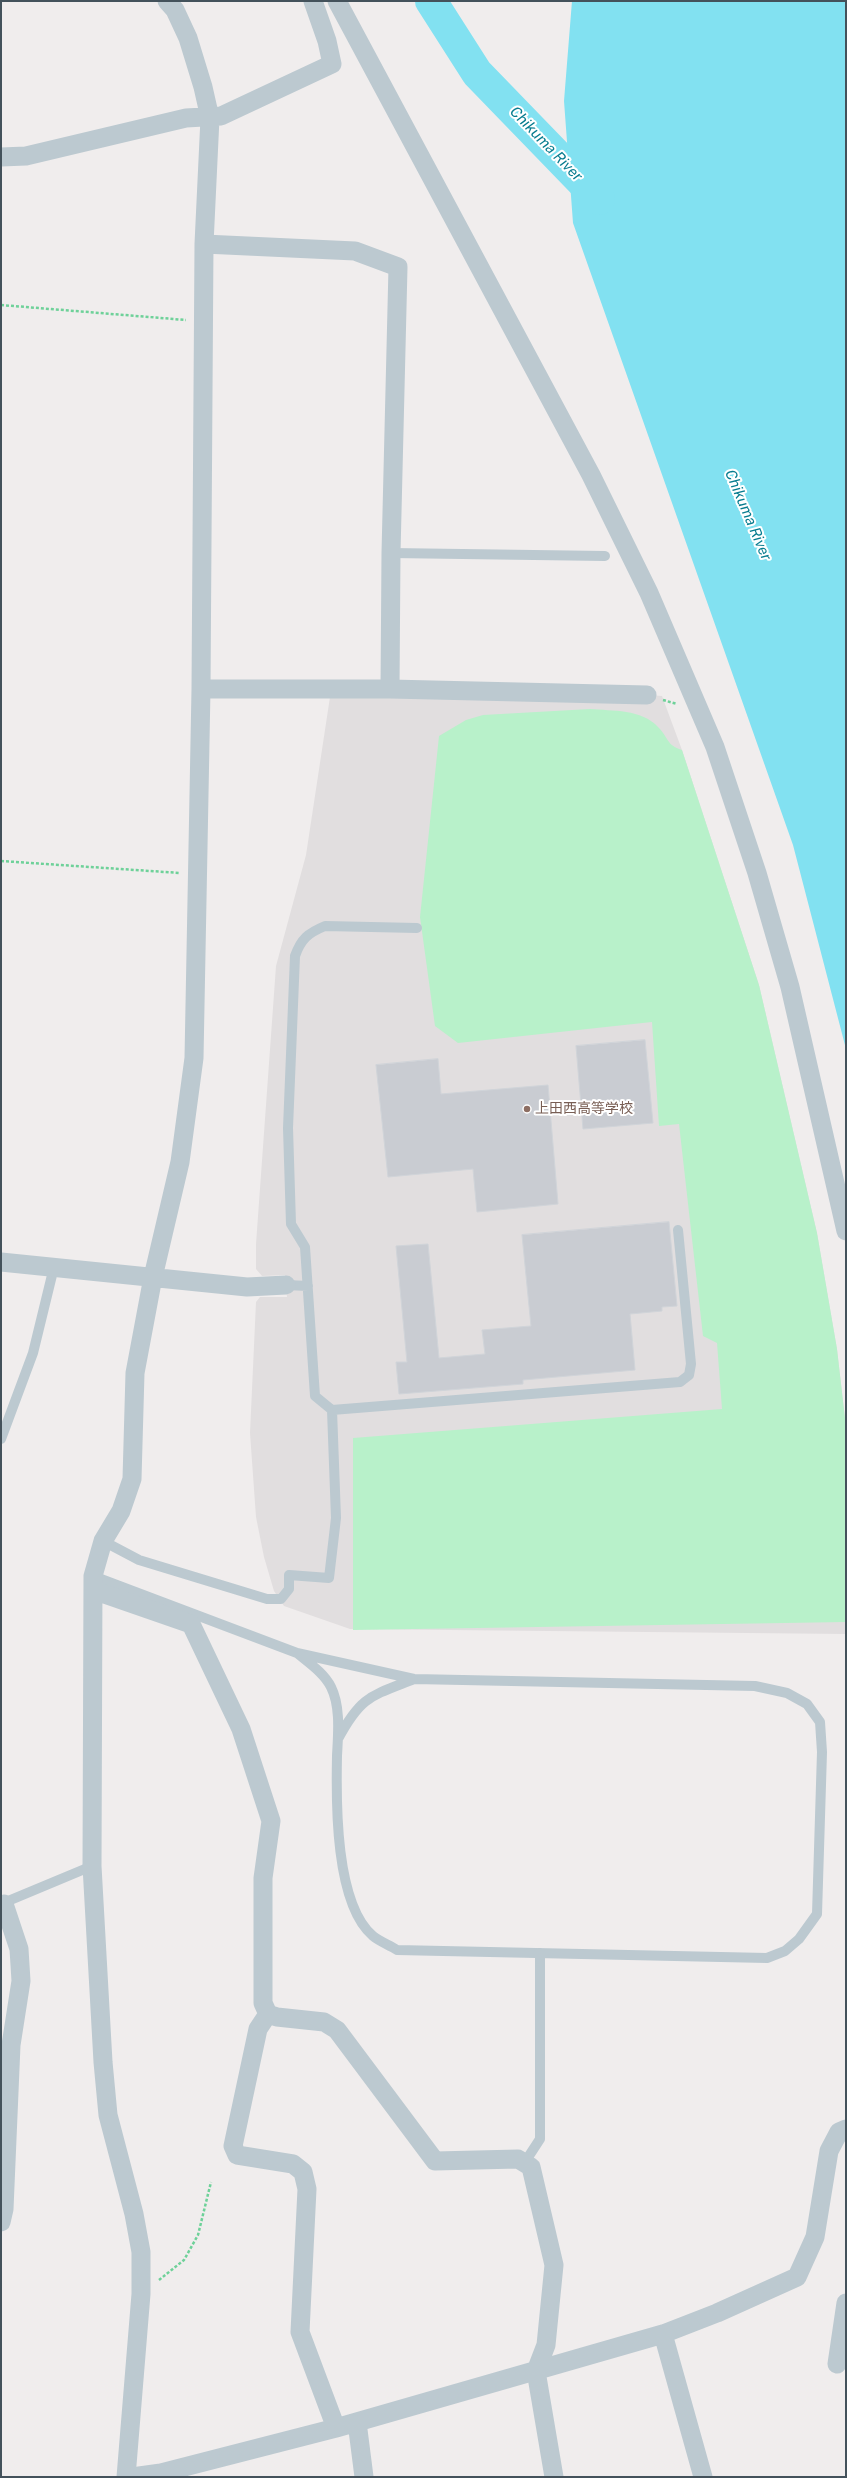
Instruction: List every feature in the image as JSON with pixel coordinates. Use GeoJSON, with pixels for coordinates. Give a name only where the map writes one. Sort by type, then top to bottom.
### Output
{"type":"FeatureCollection","features":[{"type":"Feature","properties":{"kind":"street"},"geometry":{"type":"LineString","coordinates":[[126,2477],[141,2294],[141,2252],[134,2214],[108,2115],[106,2097],[92,1866],[93,1583],[103,1541],[121,1511],[132,1479],[135,1373],[153,1277],[180,1162],[194,1058],[196,874],[201,689],[204,244],[210,118],[188,38],[175,10],[167,1]]}},
{"type":"Feature","properties":{"kind":"street"},"geometry":{"type":"LineString","coordinates":[[1,157],[26,156],[186,118],[210,118],[221,116],[332,64],[327,41],[313,1]]}},
{"type":"Feature","properties":{"kind":"street"},"geometry":{"type":"LineString","coordinates":[[337,1],[591,475],[648,593],[715,747],[757,873],[790,988],[846,1231]]}},
{"type":"Feature","properties":{"kind":"street"},"geometry":{"type":"LineString","coordinates":[[204,244],[355,251],[398,267],[391,553],[390,689]]}},
{"type":"Feature","properties":{"kind":"street"},"geometry":{"type":"LineString","coordinates":[[201,689],[390,689],[647,695]]}},
{"type":"Feature","properties":{"kind":"street"},"geometry":{"type":"LineString","coordinates":[[1,1262],[247,1287],[286,1285]]}},
{"type":"Feature","properties":{"kind":"street"},"geometry":{"type":"LineString","coordinates":[[93,1583],[191,1624],[241,1729],[271,1822],[263,1878],[262,1920],[263,2003],[268,2014],[277,2017],[324,2022],[337,2030],[435,2161],[518,2160],[525,2162],[531,2167],[554,2265],[546,2345],[536,2371],[554,2477]]}},
{"type":"Feature","properties":{"kind":"street"},"geometry":{"type":"LineString","coordinates":[[1,2222],[4,2209],[11,2045],[21,1981],[19,1948],[3,1904]]}},
{"type":"Feature","properties":{"kind":"street"},"geometry":{"type":"LineString","coordinates":[[268,2014],[258,2029],[233,2146],[238,2155],[293,2164],[303,2172],[307,2189],[300,2332],[336,2428]]}},
{"type":"Feature","properties":{"kind":"street"},"geometry":{"type":"LineString","coordinates":[[132,2477],[161,2473],[336,2428],[663,2334],[717,2313],[797,2277],[815,2237],[829,2150],[839,2132],[846,2129]]}},
{"type":"Feature","properties":{"kind":"street"},"geometry":{"type":"LineString","coordinates":[[837,2364],[846,2303]]}},
{"type":"Feature","properties":{"kind":"street"},"geometry":{"type":"LineString","coordinates":[[663,2334],[703,2477]]}},
{"type":"Feature","properties":{"kind":"street"},"geometry":{"type":"LineString","coordinates":[[357,2422],[364,2477]]}},
{"type":"Feature","properties":{"kind":"lane"},"geometry":{"type":"LineString","coordinates":[[391,553],[605,556]]}},
{"type":"Feature","properties":{"kind":"lane"},"geometry":{"type":"LineString","coordinates":[[417,928],[325,926],[315,930],[300,942],[295,956],[288,1128],[291,1224],[305,1247],[315,1396],[332,1410],[680,1382],[689,1375],[691,1364],[678,1230]]}},
{"type":"Feature","properties":{"kind":"lane"},"geometry":{"type":"LineString","coordinates":[[1,1439],[33,1353],[54,1267]]}},
{"type":"Feature","properties":{"kind":"lane"},"geometry":{"type":"LineString","coordinates":[[286,1285],[308,1286]]}},
{"type":"Feature","properties":{"kind":"lane"},"geometry":{"type":"LineString","coordinates":[[103,1541],[139,1560],[267,1599],[280,1600],[290,1589],[289,1575],[329,1578],[336,1518],[332,1410]]}},
{"type":"Feature","properties":{"kind":"lane"},"geometry":{"type":"LineString","coordinates":[[93,1583],[297,1653],[414,1679],[755,1686],[787,1692],[807,1704],[820,1722],[822,1752],[817,1914],[799,1939],[785,1952],[767,1958],[397,1950],[373,1936],[361,1920],[344,1876],[336,1796],[338,1739],[336,1705],[331,1687],[317,1669],[297,1653]]}},
{"type":"Feature","properties":{"kind":"lane"},"geometry":{"type":"LineString","coordinates":[[338,1739],[351,1714],[360,1704],[375,1694],[414,1679]]}},
{"type":"Feature","properties":{"kind":"lane"},"geometry":{"type":"LineString","coordinates":[[3,1904],[92,1866]]}},
{"type":"Feature","properties":{"kind":"lane"},"geometry":{"type":"LineString","coordinates":[[525,2162],[540,2139],[540,1953]]}},
{"type":"Feature","properties":{"kind":"path"},"geometry":{"type":"LineString","coordinates":[[1,305],[204,322]]}},
{"type":"Feature","properties":{"kind":"path"},"geometry":{"type":"LineString","coordinates":[[647,695],[699,711]]}},
{"type":"Feature","properties":{"kind":"path"},"geometry":{"type":"LineString","coordinates":[[1,861],[196,874]]}},
{"type":"Feature","properties":{"kind":"path"},"geometry":{"type":"LineString","coordinates":[[141,2294],[184,2260],[198,2235],[211,2182]]}},
{"type":"Feature","properties":{"kind":"shaded area","name":"上田西高等学校"},"geometry":{"type":"Polygon","coordinates":[[[636,694],[662,696],[682,750],[759,985],[817,1233],[837,1349],[846,1427],[846,1634],[350,1629],[284,1606],[274,1591],[264,1557],[256,1517],[250,1433],[256,1302],[260,1297],[287,1297],[285,1275],[262,1276],[256,1269],[256,1244],[276,966],[306,855],[330,697],[636,694]]]}},
{"type":"Feature","properties":{"kind":"green space"},"geometry":{"type":"Polygon","coordinates":[[[590,709],[626,712],[644,717],[662,731],[673,746],[682,750],[759,985],[817,1233],[837,1349],[846,1427],[846,1622],[353,1630],[353,1438],[722,1409],[717,1343],[703,1336],[679,1124],[659,1126],[652,1022],[458,1043],[435,1026],[420,917],[439,736],[466,720],[483,715],[590,709]]]}},
{"type":"Feature","properties":{"kind":"water"},"geometry":{"type":"Polygon","coordinates":[[[572,1],[846,1],[846,1049],[793,845],[573,223],[564,101],[572,1]]]}},
{"type":"Feature","properties":{"kind":"building"},"geometry":{"type":"Polygon","coordinates":[[[645,1040],[653,1123],[583,1129],[576,1046],[645,1040]]]}},
{"type":"Feature","properties":{"kind":"building"},"geometry":{"type":"Polygon","coordinates":[[[438,1059],[441,1094],[548,1085],[558,1204],[477,1212],[473,1169],[388,1177],[376,1065],[438,1059]]]}},
{"type":"Feature","properties":{"kind":"building"},"geometry":{"type":"Polygon","coordinates":[[[669,1222],[677,1306],[662,1307],[662,1311],[630,1314],[635,1370],[523,1380],[523,1384],[399,1394],[396,1362],[407,1362],[396,1246],[428,1244],[439,1358],[485,1354],[482,1330],[531,1326],[522,1235],[669,1222]]]}},
{"type":"Feature","properties":{"kind":"waterway","name":"Chikuma River"},"geometry":{"type":"LineString","coordinates":[[431,1],[477,73],[599,199]]}},
{"type":"Feature","properties":{"kind":"place","name":"上田西高等学校"},"geometry":{"type":"Point","coordinates":[527,1109]}}]}
